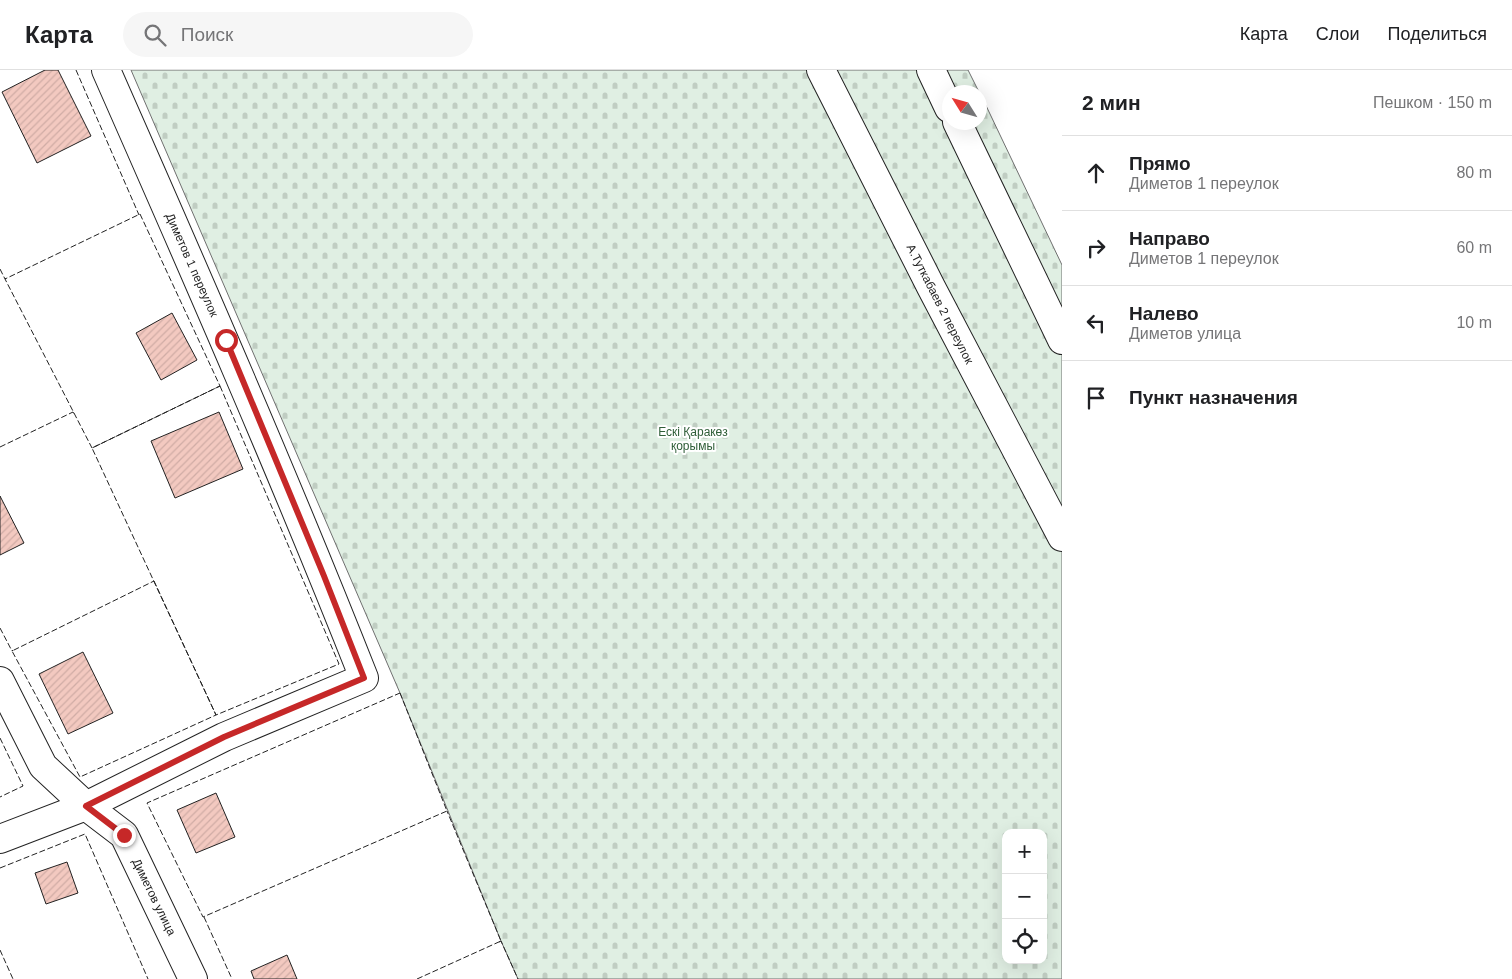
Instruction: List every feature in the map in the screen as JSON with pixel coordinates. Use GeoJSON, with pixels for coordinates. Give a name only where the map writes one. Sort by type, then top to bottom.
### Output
{"type":"FeatureCollection","features":[{"type":"Feature","properties":{"kind":"street","name":"Диметов 1 переулок"},"geometry":{"type":"LineString","coordinates":[[86,806],[224,737],[364,678],[324,576],[226,340],[106,70]]}},
{"type":"Feature","properties":{"kind":"street","name":"А.Туткабаев 2 переулок"},"geometry":{"type":"LineString","coordinates":[[821,70],[1062,537]]}},
{"type":"Feature","properties":{"kind":"street"},"geometry":{"type":"LineString","coordinates":[[931,70],[942,92]]}},
{"type":"Feature","properties":{"kind":"street"},"geometry":{"type":"LineString","coordinates":[[961,130],[1062,340]]}},
{"type":"Feature","properties":{"kind":"street","name":"Диметов улица"},"geometry":{"type":"LineString","coordinates":[[0,681],[43,766],[86,806],[124,835],[193,979]]}},
{"type":"Feature","properties":{"kind":"street"},"geometry":{"type":"LineString","coordinates":[[0,839],[86,806]]}},
{"type":"Feature","properties":{"kind":"green space","name":"Ескі Қаракөз қорымы"},"geometry":{"type":"Polygon","coordinates":[[[131,70],[968,70],[976,85],[942,85],[942,130],[987,130],[987,108],[1062,265],[1062,979],[518,979],[400,693],[131,70]]]}},
{"type":"Feature","properties":{"kind":"building"},"geometry":{"type":"Polygon","coordinates":[[[45,70],[58,70],[91,136],[37,163],[2,92],[45,70]]]}},
{"type":"Feature","properties":{"kind":"building"},"geometry":{"type":"Polygon","coordinates":[[[172,313],[197,360],[161,380],[136,333],[172,313]]]}},
{"type":"Feature","properties":{"kind":"building"},"geometry":{"type":"Polygon","coordinates":[[[219,412],[243,469],[175,498],[151,441],[219,412]]]}},
{"type":"Feature","properties":{"kind":"building"},"geometry":{"type":"Polygon","coordinates":[[[0,496],[24,543],[0,555],[0,496]]]}},
{"type":"Feature","properties":{"kind":"building"},"geometry":{"type":"Polygon","coordinates":[[[83,652],[113,713],[68,734],[39,674],[83,652]]]}},
{"type":"Feature","properties":{"kind":"building"},"geometry":{"type":"Polygon","coordinates":[[[216,793],[235,837],[196,853],[177,810],[216,793]]]}},
{"type":"Feature","properties":{"kind":"building"},"geometry":{"type":"Polygon","coordinates":[[[67,862],[78,893],[46,904],[35,873],[67,862]]]}},
{"type":"Feature","properties":{"kind":"building"},"geometry":{"type":"Polygon","coordinates":[[[287,955],[297,979],[254,979],[251,971],[287,955]]]}},
{"type":"Feature","properties":{"kind":"fence"},"geometry":{"type":"LineString","coordinates":[[76,70],[139,215]]}},
{"type":"Feature","properties":{"kind":"fence"},"geometry":{"type":"LineString","coordinates":[[140,214],[220,386],[92,448],[5,279],[140,214]]}},
{"type":"Feature","properties":{"kind":"fence"},"geometry":{"type":"LineString","coordinates":[[0,269],[6,278]]}},
{"type":"Feature","properties":{"kind":"fence"},"geometry":{"type":"LineString","coordinates":[[220,386],[339,664],[216,715],[92,448],[220,386]]}},
{"type":"Feature","properties":{"kind":"fence"},"geometry":{"type":"LineString","coordinates":[[0,447],[73,412],[74,414]]}},
{"type":"Feature","properties":{"kind":"fence"},"geometry":{"type":"LineString","coordinates":[[154,581],[216,715],[80,777],[12,651],[154,581]]}},
{"type":"Feature","properties":{"kind":"fence"},"geometry":{"type":"LineString","coordinates":[[0,628],[13,650]]}},
{"type":"Feature","properties":{"kind":"fence"},"geometry":{"type":"LineString","coordinates":[[400,693],[447,811],[203,917],[147,803],[400,693]]}},
{"type":"Feature","properties":{"kind":"fence"},"geometry":{"type":"LineString","coordinates":[[0,738],[23,786],[0,797]]}},
{"type":"Feature","properties":{"kind":"fence"},"geometry":{"type":"LineString","coordinates":[[417,979],[501,941],[447,811]]}},
{"type":"Feature","properties":{"kind":"fence"},"geometry":{"type":"LineString","coordinates":[[0,868],[85,834],[148,979]]}},
{"type":"Feature","properties":{"kind":"fence"},"geometry":{"type":"LineString","coordinates":[[204,917],[232,979]]}},
{"type":"Feature","properties":{"kind":"fence"},"geometry":{"type":"LineString","coordinates":[[499,942],[501,941],[518,979]]}},
{"type":"Feature","properties":{"kind":"fence"},"geometry":{"type":"LineString","coordinates":[[0,950],[13,979]]}},
{"type":"Feature","properties":{"kind":"route"},"geometry":{"type":"LineString","coordinates":[[124,835],[86,806],[224,737],[364,678],[324,576],[226,340]]}}]}
